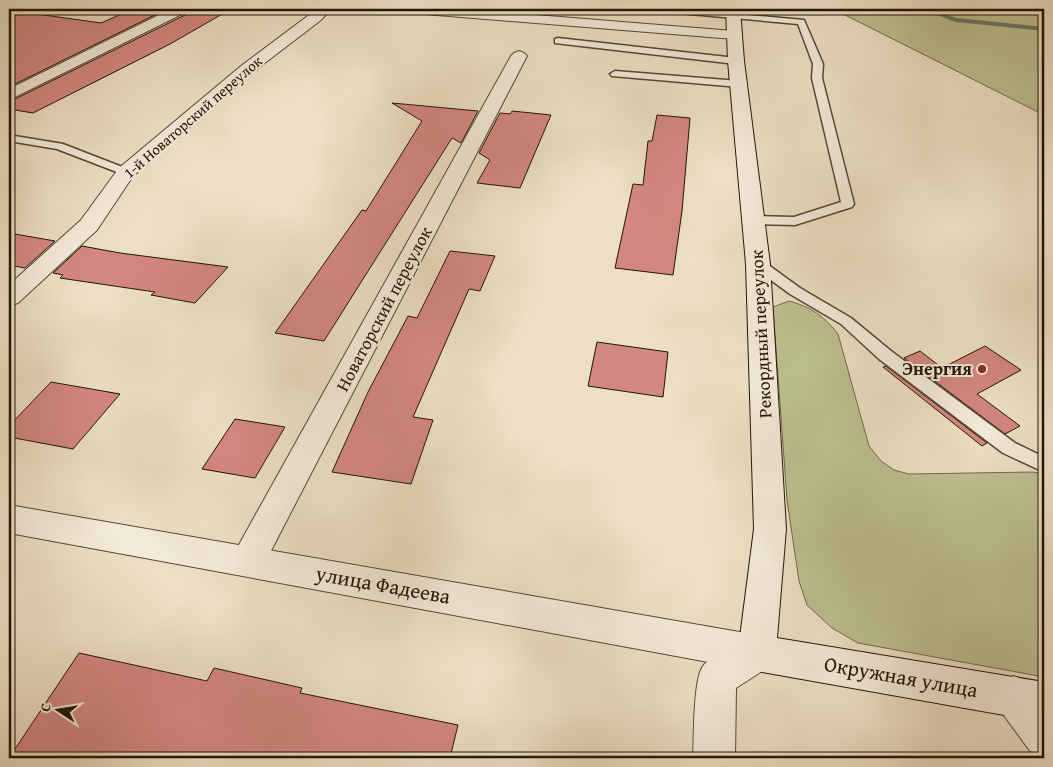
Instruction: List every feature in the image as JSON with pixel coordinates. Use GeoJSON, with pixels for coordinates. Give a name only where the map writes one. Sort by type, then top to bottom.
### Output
{"type":"FeatureCollection","features":[{"type":"Feature","properties":{"kind":"street"},"geometry":{"type":"LineString","coordinates":[[9,95],[181,9]]}},
{"type":"Feature","properties":{"kind":"street","name":"1-й Новаторский переулок"},"geometry":{"type":"LineString","coordinates":[[9,298],[89,225],[126,172],[247,69],[324,9]]}},
{"type":"Feature","properties":{"kind":"street"},"geometry":{"type":"LineString","coordinates":[[412,9],[734,20]]}},
{"type":"Feature","properties":{"kind":"street","name":"Рекордный переулок"},"geometry":{"type":"LineString","coordinates":[[734,20],[758,264],[770,529],[757,653]]}},
{"type":"Feature","properties":{"kind":"street","name":"Новаторский переулок"},"geometry":{"type":"LineString","coordinates":[[248,561],[519,56]]}},
{"type":"Feature","properties":{"kind":"street","name":"улица Фадеева"},"geometry":{"type":"LineString","coordinates":[[9,519],[757,653]]}},
{"type":"Feature","properties":{"kind":"street"},"geometry":{"type":"LineString","coordinates":[[714,758],[717,678],[757,653]]}},
{"type":"Feature","properties":{"kind":"street","name":"Окружная улица"},"geometry":{"type":"LineString","coordinates":[[757,653],[1029,699]]}},
{"type":"Feature","properties":{"kind":"street"},"geometry":{"type":"LineString","coordinates":[[1029,699],[1044,737]]}},
{"type":"Feature","properties":{"kind":"lane"},"geometry":{"type":"LineString","coordinates":[[658,9],[734,20],[801,22],[818,64],[817,78],[848,204],[795,222],[753,220]]}},
{"type":"Feature","properties":{"kind":"lane"},"geometry":{"type":"LineString","coordinates":[[558,41],[738,73]]}},
{"type":"Feature","properties":{"kind":"lane"},"geometry":{"type":"LineString","coordinates":[[615,74],[738,73]]}},
{"type":"Feature","properties":{"kind":"lane"},"geometry":{"type":"LineString","coordinates":[[9,138],[58,146],[126,172]]}},
{"type":"Feature","properties":{"kind":"lane"},"geometry":{"type":"LineString","coordinates":[[758,264],[794,291],[846,321],[885,354],[1009,448],[1044,465]]}},
{"type":"Feature","properties":{"kind":"green space"},"geometry":{"type":"Polygon","coordinates":[[[823,9],[1044,9],[1044,115],[845,15],[823,9]]]}},
{"type":"Feature","properties":{"kind":"green space"},"geometry":{"type":"Polygon","coordinates":[[[789,301],[804,306],[816,313],[828,322],[838,334],[869,446],[881,461],[894,470],[909,474],[1033,472],[1044,474],[1044,677],[858,643],[832,628],[807,605],[799,581],[787,500],[773,307],[789,301]]]}},
{"type":"Feature","properties":{"kind":"building"},"geometry":{"type":"Polygon","coordinates":[[[133,9],[167,9],[9,87],[9,10],[101,23],[133,9]]]}},
{"type":"Feature","properties":{"kind":"building"},"geometry":{"type":"Polygon","coordinates":[[[190,9],[231,9],[170,44],[33,113],[9,109],[9,102],[187,14],[190,9]]]}},
{"type":"Feature","properties":{"kind":"building"},"geometry":{"type":"Polygon","coordinates":[[[392,103],[478,111],[461,143],[452,138],[324,341],[275,333],[362,210],[366,211],[422,121],[392,103]]]}},
{"type":"Feature","properties":{"kind":"building"},"geometry":{"type":"Polygon","coordinates":[[[512,111],[551,115],[520,188],[477,183],[490,160],[479,153],[500,113],[510,114],[512,111]]]}},
{"type":"Feature","properties":{"kind":"building"},"geometry":{"type":"Polygon","coordinates":[[[657,115],[690,118],[682,211],[673,275],[615,268],[633,184],[643,185],[648,141],[652,141],[657,115]]]}},
{"type":"Feature","properties":{"kind":"building"},"geometry":{"type":"Polygon","coordinates":[[[9,233],[55,241],[25,268],[9,265],[9,233]]]}},
{"type":"Feature","properties":{"kind":"building"},"geometry":{"type":"Polygon","coordinates":[[[82,246],[120,253],[228,267],[195,303],[151,295],[155,292],[60,278],[63,275],[53,273],[82,246]]]}},
{"type":"Feature","properties":{"kind":"building"},"geometry":{"type":"Polygon","coordinates":[[[450,251],[495,256],[480,291],[469,289],[413,417],[433,420],[411,484],[332,472],[368,392],[408,316],[417,318],[450,251]]]}},
{"type":"Feature","properties":{"kind":"building"},"geometry":{"type":"Polygon","coordinates":[[[597,342],[668,352],[663,397],[588,386],[597,342]]]}},
{"type":"Feature","properties":{"kind":"building"},"geometry":{"type":"Polygon","coordinates":[[[985,346],[1021,370],[977,394],[1020,426],[1005,434],[904,358],[920,351],[942,368],[985,346]]]}},
{"type":"Feature","properties":{"kind":"building"},"geometry":{"type":"Polygon","coordinates":[[[886,366],[987,443],[982,446],[883,367],[886,366]]]}},
{"type":"Feature","properties":{"kind":"building"},"geometry":{"type":"Polygon","coordinates":[[[51,382],[120,394],[73,449],[9,437],[9,426],[51,382]]]}},
{"type":"Feature","properties":{"kind":"building"},"geometry":{"type":"Polygon","coordinates":[[[235,419],[285,427],[255,478],[202,469],[235,419]]]}},
{"type":"Feature","properties":{"kind":"building"},"geometry":{"type":"Polygon","coordinates":[[[79,653],[207,681],[214,668],[302,688],[300,693],[458,725],[450,758],[9,758],[79,653]]]}},
{"type":"Feature","properties":{"kind":"waterway"},"geometry":{"type":"LineString","coordinates":[[923,9],[956,20],[1044,29]]}},
{"type":"Feature","properties":{"kind":"place","name":"Энергия"},"geometry":{"type":"Point","coordinates":[982,369]}}]}
